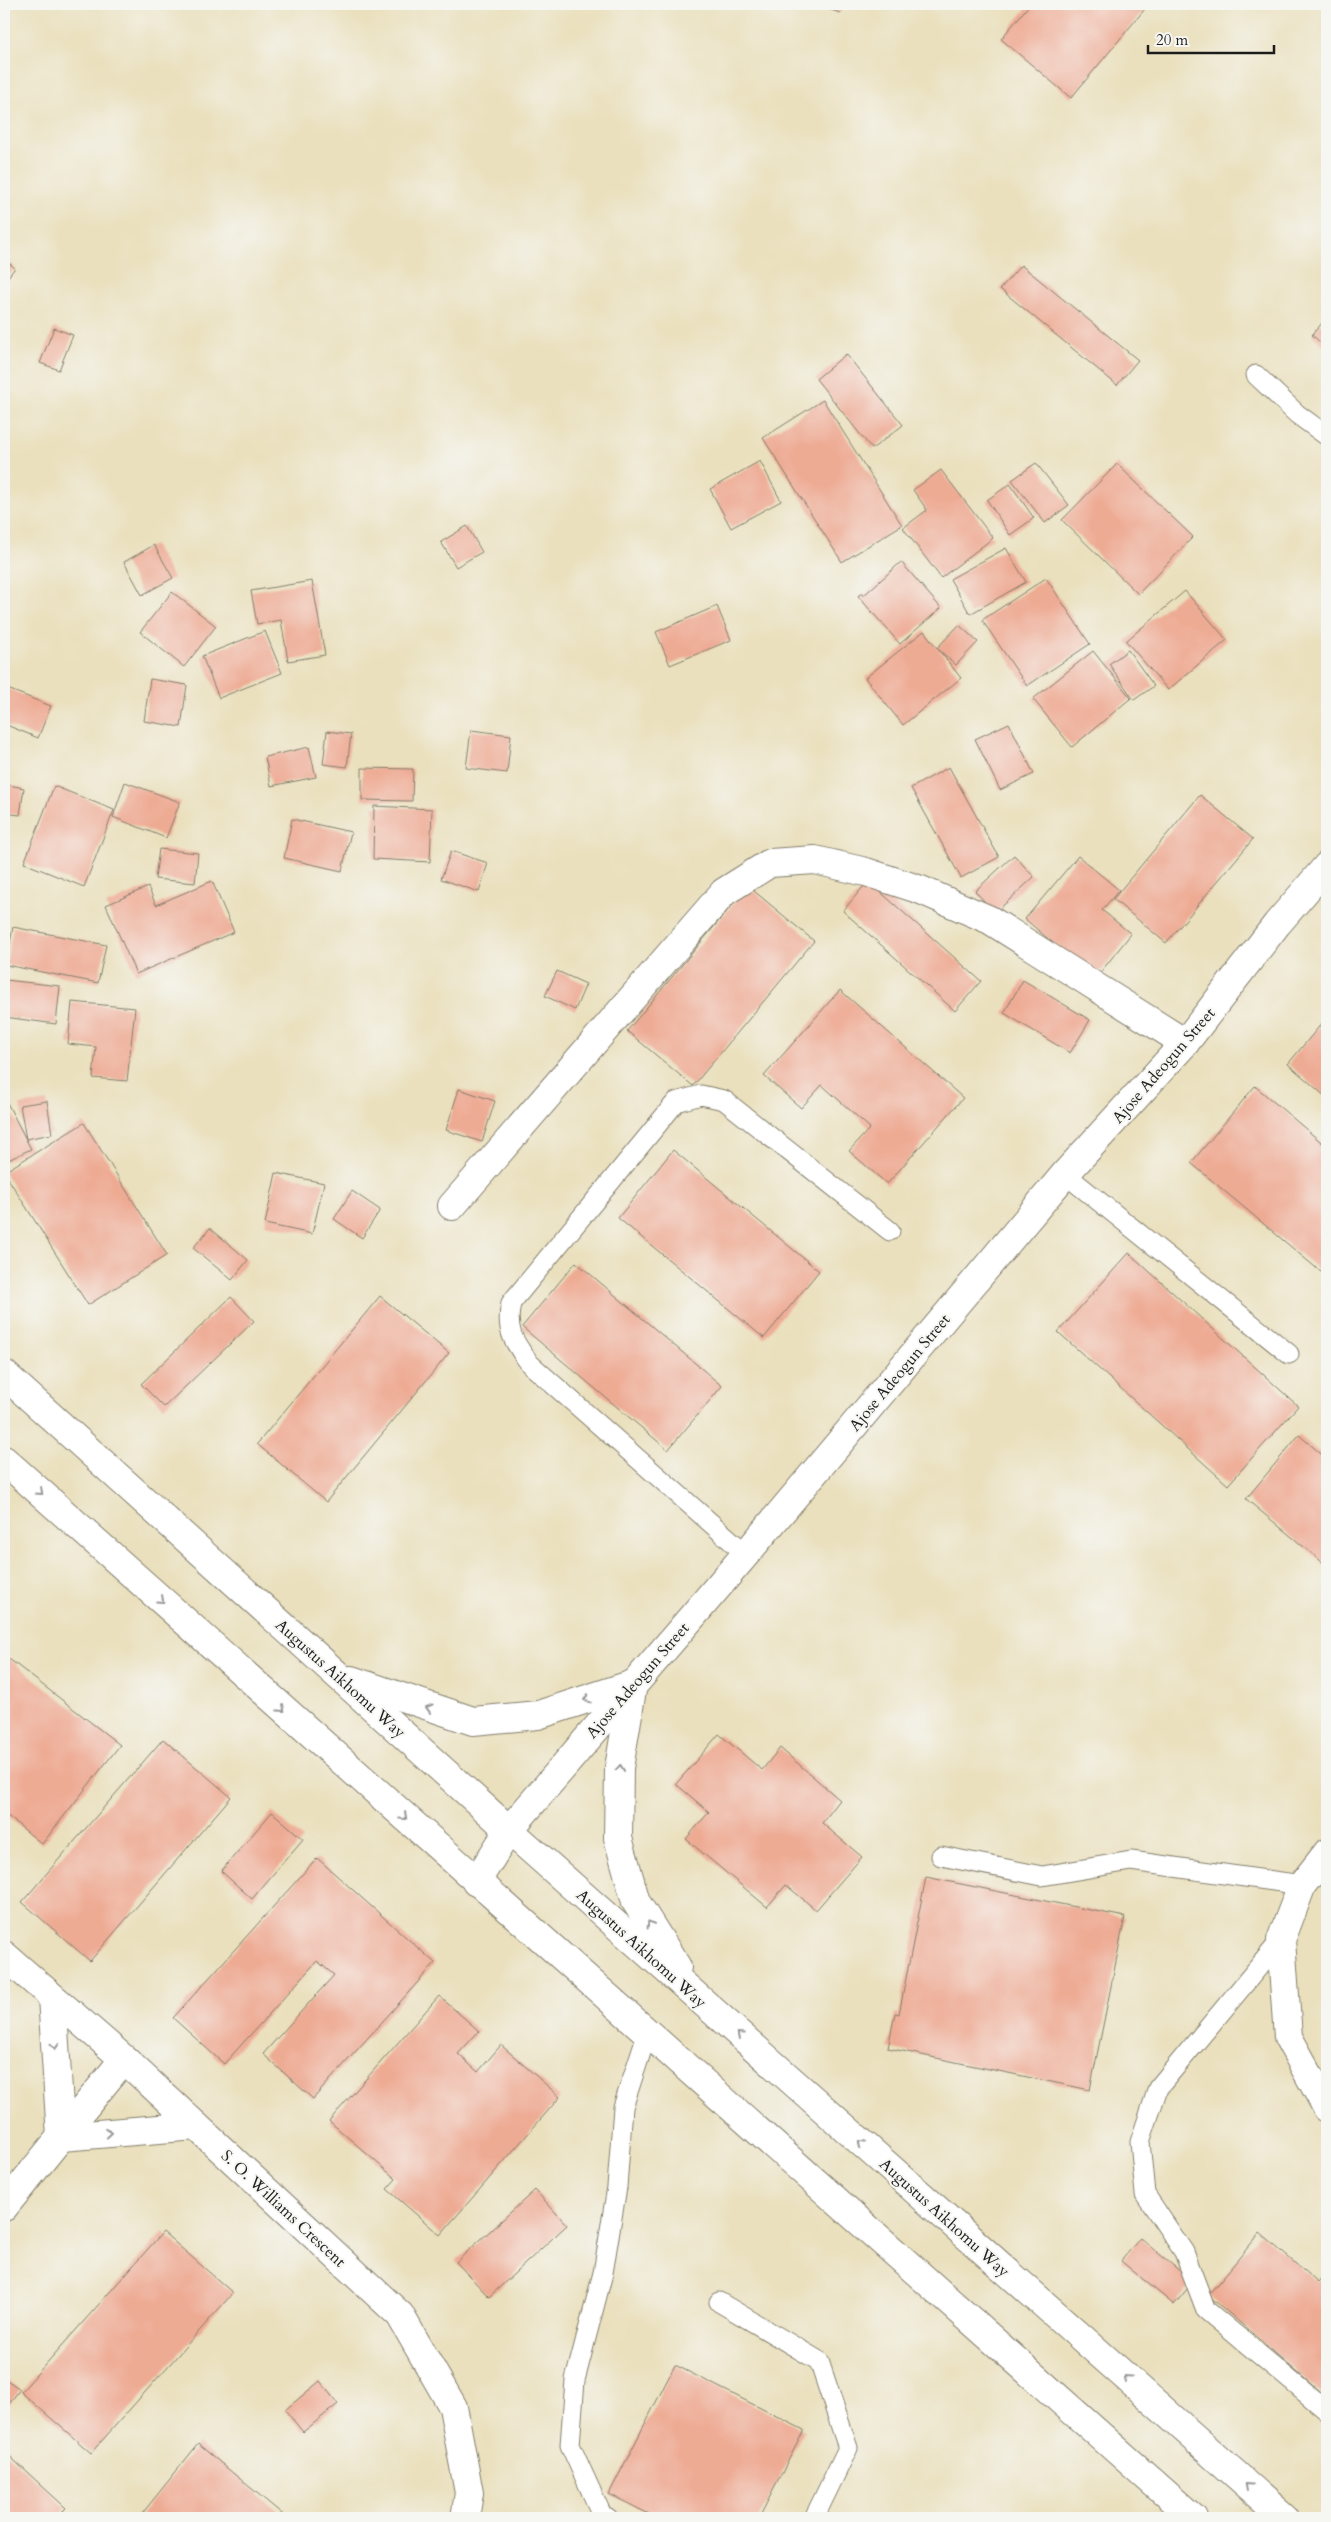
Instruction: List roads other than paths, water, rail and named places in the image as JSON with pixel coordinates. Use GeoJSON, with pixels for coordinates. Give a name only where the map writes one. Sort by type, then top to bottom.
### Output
{"type":"FeatureCollection","features":[{"type":"Feature","properties":{"kind":"street"},"geometry":{"type":"LineString","coordinates":[[452,1206],[724,892],[770,864],[815,860],[866,872],[921,890],[990,920],[1185,1043]]}},
{"type":"Feature","properties":{"kind":"street","name":"Ajose Adeogun Street"},"geometry":{"type":"LineString","coordinates":[[476,1882],[509,1830],[746,1554],[1065,1174],[1185,1043],[1277,924],[1327,866]]}},
{"type":"Feature","properties":{"kind":"street","name":"Augustus Aikhomu Way"},"geometry":{"type":"LineString","coordinates":[[4,1374],[509,1830],[1285,2518]]}},
{"type":"Feature","properties":{"kind":"street"},"geometry":{"type":"LineString","coordinates":[[4,1460],[1192,2518]]}},
{"type":"Feature","properties":{"kind":"street"},"geometry":{"type":"LineString","coordinates":[[338,1675],[473,1721],[538,1715],[633,1684],[619,1768],[618,1838],[636,1902],[694,1995]]}},
{"type":"Feature","properties":{"kind":"street"},"geometry":{"type":"LineString","coordinates":[[1327,1853],[1302,1885],[1281,1940],[1288,2037],[1327,2108]]}},
{"type":"Feature","properties":{"kind":"street","name":"S. O. Williams Crescent"},"geometry":{"type":"LineString","coordinates":[[4,1955],[124,2059],[400,2315],[453,2407],[469,2493],[465,2518]]}},
{"type":"Feature","properties":{"kind":"street"},"geometry":{"type":"LineString","coordinates":[[52,1997],[61,2137]]}},
{"type":"Feature","properties":{"kind":"street"},"geometry":{"type":"LineString","coordinates":[[4,2207],[124,2059]]}},
{"type":"Feature","properties":{"kind":"street"},"geometry":{"type":"LineString","coordinates":[[61,2137],[196,2126]]}},
{"type":"Feature","properties":{"kind":"lane"},"geometry":{"type":"LineString","coordinates":[[1256,375],[1297,414],[1327,436]]}},
{"type":"Feature","properties":{"kind":"lane"},"geometry":{"type":"LineString","coordinates":[[746,1554],[530,1364],[514,1342],[507,1320],[511,1303],[676,1102],[701,1095],[724,1100],[890,1231]]}},
{"type":"Feature","properties":{"kind":"lane"},"geometry":{"type":"LineString","coordinates":[[1065,1174],[1289,1354]]}},
{"type":"Feature","properties":{"kind":"lane"},"geometry":{"type":"LineString","coordinates":[[941,1856],[1042,1876],[1131,1861],[1302,1885]]}},
{"type":"Feature","properties":{"kind":"lane"},"geometry":{"type":"LineString","coordinates":[[1281,1940],[1158,2088],[1140,2142],[1146,2194],[1184,2252],[1206,2310],[1327,2411]]}},
{"type":"Feature","properties":{"kind":"lane"},"geometry":{"type":"LineString","coordinates":[[608,2518],[602,2515],[570,2445],[575,2380],[603,2273],[617,2187],[623,2107],[647,2034]]}},
{"type":"Feature","properties":{"kind":"lane"},"geometry":{"type":"LineString","coordinates":[[719,2302],[819,2361],[848,2448],[814,2518]]}}]}
